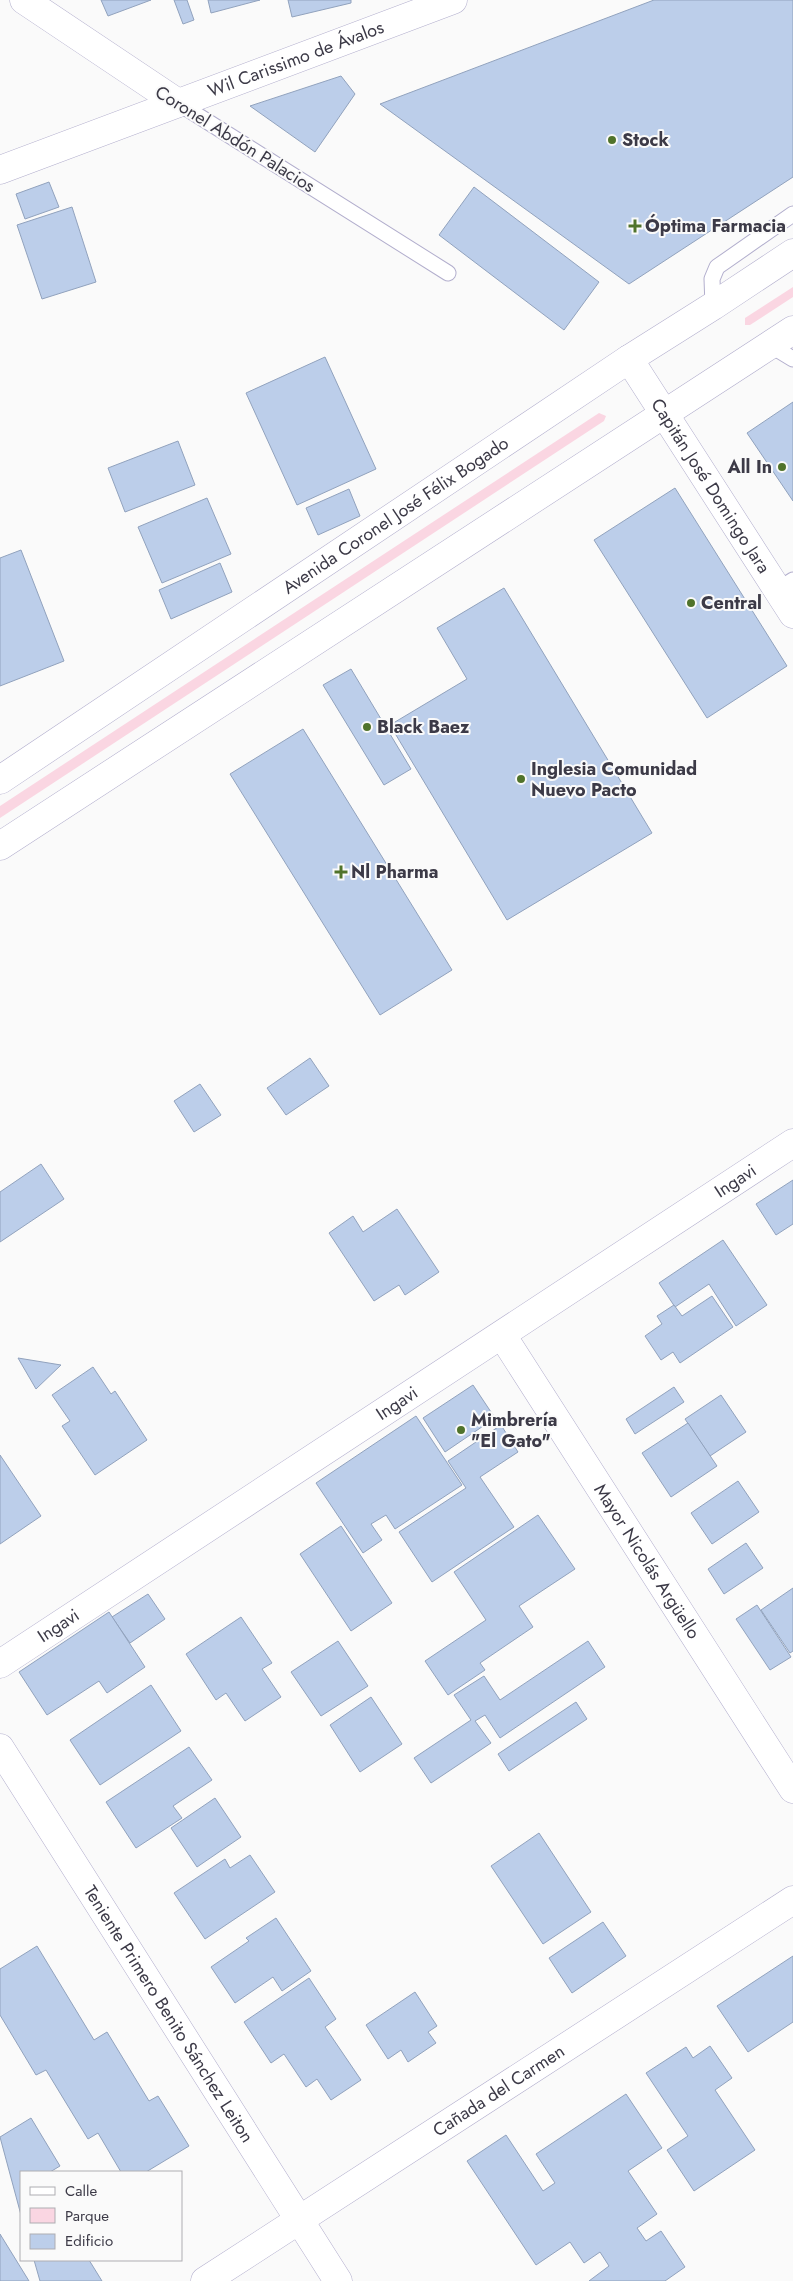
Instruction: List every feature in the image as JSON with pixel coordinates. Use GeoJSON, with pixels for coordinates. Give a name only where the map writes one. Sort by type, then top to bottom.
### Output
{"type":"FeatureCollection","features":[{"type":"Feature","properties":{"kind":"street","name":"Coronel Abdón Palacios"},"geometry":{"type":"LineString","coordinates":[[24,0],[178,103]]}},
{"type":"Feature","properties":{"kind":"street","name":"Wil Carissimo de Ávalos"},"geometry":{"type":"LineString","coordinates":[[0,170],[453,0]]}},
{"type":"Feature","properties":{"kind":"street","name":"Avenida Coronel José Félix Bogado"},"geometry":{"type":"LineString","coordinates":[[0,780],[629,359],[793,253]]}},
{"type":"Feature","properties":{"kind":"street"},"geometry":{"type":"LineString","coordinates":[[0,846],[793,330]]}},
{"type":"Feature","properties":{"kind":"street","name":"Capitán José Domingo Jara"},"geometry":{"type":"LineString","coordinates":[[629,359],[785,585],[793,614]]}},
{"type":"Feature","properties":{"kind":"street","name":"Ingavi"},"geometry":{"type":"LineString","coordinates":[[0,1664],[793,1143]]}},
{"type":"Feature","properties":{"kind":"street","name":"Mayor Nicolás Argüello"},"geometry":{"type":"LineString","coordinates":[[502,1335],[793,1789]]}},
{"type":"Feature","properties":{"kind":"street","name":"Teniente Primero Benito Sánchez Leiton"},"geometry":{"type":"LineString","coordinates":[[0,1748],[338,2281]]}},
{"type":"Feature","properties":{"kind":"street","name":"Cañada del Carmen"},"geometry":{"type":"LineString","coordinates":[[206,2281],[793,1900]]}},
{"type":"Feature","properties":{"kind":"lane","name":"Coronel Abdón Palacios"},"geometry":{"type":"LineString","coordinates":[[178,103],[448,273]]}},
{"type":"Feature","properties":{"kind":"lane"},"geometry":{"type":"LineString","coordinates":[[713,306],[712,279],[717,267],[793,214]]}},
{"type":"Feature","properties":{"kind":"lane"},"geometry":{"type":"LineString","coordinates":[[770,345],[793,359]]}},
{"type":"Feature","properties":{"kind":"green space"},"geometry":{"type":"Polygon","coordinates":[[[793,287],[793,297],[750,325],[745,325],[745,318],[793,287]]]}},
{"type":"Feature","properties":{"kind":"green space"},"geometry":{"type":"Polygon","coordinates":[[[599,413],[606,416],[604,421],[0,818],[0,806],[599,413]]]}},
{"type":"Feature","properties":{"kind":"building"},"geometry":{"type":"Polygon","coordinates":[[[101,0],[151,0],[108,16],[101,0]]]}},
{"type":"Feature","properties":{"kind":"building"},"geometry":{"type":"Polygon","coordinates":[[[174,0],[187,0],[194,20],[183,24],[174,0]]]}},
{"type":"Feature","properties":{"kind":"building"},"geometry":{"type":"Polygon","coordinates":[[[208,0],[260,0],[211,13],[208,0]]]}},
{"type":"Feature","properties":{"kind":"building"},"geometry":{"type":"Polygon","coordinates":[[[288,0],[351,0],[351,3],[292,17],[288,0]]]}},
{"type":"Feature","properties":{"kind":"building","name":"Stock"},"geometry":{"type":"Polygon","coordinates":[[[654,0],[793,0],[793,177],[629,284],[380,104],[654,0]]]}},
{"type":"Feature","properties":{"kind":"building"},"geometry":{"type":"Polygon","coordinates":[[[341,76],[355,94],[315,152],[250,106],[341,76]]]}},
{"type":"Feature","properties":{"kind":"building"},"geometry":{"type":"Polygon","coordinates":[[[49,182],[59,207],[25,219],[16,194],[49,182]]]}},
{"type":"Feature","properties":{"kind":"building"},"geometry":{"type":"Polygon","coordinates":[[[474,187],[599,282],[564,330],[439,235],[474,187]]]}},
{"type":"Feature","properties":{"kind":"building"},"geometry":{"type":"Polygon","coordinates":[[[72,207],[96,282],[42,299],[17,225],[72,207]]]}},
{"type":"Feature","properties":{"kind":"building"},"geometry":{"type":"Polygon","coordinates":[[[325,357],[376,469],[297,505],[246,393],[325,357]]]}},
{"type":"Feature","properties":{"kind":"building","name":"All In"},"geometry":{"type":"Polygon","coordinates":[[[793,402],[793,501],[747,433],[793,402]]]}},
{"type":"Feature","properties":{"kind":"building"},"geometry":{"type":"Polygon","coordinates":[[[178,441],[195,485],[125,512],[108,468],[178,441]]]}},
{"type":"Feature","properties":{"kind":"building","name":"Central"},"geometry":{"type":"Polygon","coordinates":[[[675,488],[787,666],[707,718],[594,540],[675,488]]]}},
{"type":"Feature","properties":{"kind":"building"},"geometry":{"type":"Polygon","coordinates":[[[349,489],[360,516],[318,535],[306,508],[349,489]]]}},
{"type":"Feature","properties":{"kind":"building"},"geometry":{"type":"Polygon","coordinates":[[[207,498],[231,554],[162,583],[138,527],[207,498]]]}},
{"type":"Feature","properties":{"kind":"building"},"geometry":{"type":"Polygon","coordinates":[[[21,550],[64,661],[0,686],[0,558],[21,550]]]}},
{"type":"Feature","properties":{"kind":"building"},"geometry":{"type":"Polygon","coordinates":[[[220,563],[232,592],[171,619],[159,590],[220,563]]]}},
{"type":"Feature","properties":{"kind":"building","name":"Inglesia Comunidad Nuevo Pacto"},"geometry":{"type":"Polygon","coordinates":[[[504,588],[652,833],[507,920],[390,725],[467,679],[437,628],[504,588]]]}},
{"type":"Feature","properties":{"kind":"building","name":"Black Baez"},"geometry":{"type":"Polygon","coordinates":[[[351,669],[411,769],[384,785],[323,685],[351,669]]]}},
{"type":"Feature","properties":{"kind":"building","name":"Nl Pharma"},"geometry":{"type":"Polygon","coordinates":[[[303,729],[452,970],[380,1015],[230,774],[303,729]]]}},
{"type":"Feature","properties":{"kind":"building"},"geometry":{"type":"Polygon","coordinates":[[[310,1058],[329,1086],[286,1115],[267,1088],[310,1058]]]}},
{"type":"Feature","properties":{"kind":"building"},"geometry":{"type":"Polygon","coordinates":[[[200,1084],[221,1115],[194,1132],[174,1101],[200,1084]]]}},
{"type":"Feature","properties":{"kind":"building"},"geometry":{"type":"Polygon","coordinates":[[[41,1164],[64,1199],[0,1242],[0,1192],[41,1164]]]}},
{"type":"Feature","properties":{"kind":"building"},"geometry":{"type":"Polygon","coordinates":[[[793,1180],[793,1224],[776,1235],[756,1204],[793,1180]]]}},
{"type":"Feature","properties":{"kind":"building"},"geometry":{"type":"Polygon","coordinates":[[[397,1209],[439,1272],[405,1295],[399,1285],[374,1301],[329,1233],[353,1216],[363,1232],[397,1209]]]}},
{"type":"Feature","properties":{"kind":"building"},"geometry":{"type":"Polygon","coordinates":[[[723,1240],[767,1305],[736,1326],[709,1284],[675,1307],[659,1283],[723,1240]]]}},
{"type":"Feature","properties":{"kind":"building"},"geometry":{"type":"Polygon","coordinates":[[[712,1296],[733,1327],[680,1363],[673,1352],[661,1360],[645,1336],[662,1324],[657,1316],[674,1305],[682,1316],[712,1296]]]}},
{"type":"Feature","properties":{"kind":"building"},"geometry":{"type":"Polygon","coordinates":[[[18,1358],[61,1365],[36,1389],[18,1358]]]}},
{"type":"Feature","properties":{"kind":"building"},"geometry":{"type":"Polygon","coordinates":[[[93,1367],[111,1394],[115,1391],[147,1440],[95,1475],[62,1426],[70,1421],[52,1395],[93,1367]]]}},
{"type":"Feature","properties":{"kind":"building"},"geometry":{"type":"Polygon","coordinates":[[[473,1385],[495,1418],[445,1452],[423,1418],[473,1385]]]}},
{"type":"Feature","properties":{"kind":"building"},"geometry":{"type":"Polygon","coordinates":[[[674,1387],[684,1402],[635,1434],[626,1419],[674,1387]]]}},
{"type":"Feature","properties":{"kind":"building"},"geometry":{"type":"Polygon","coordinates":[[[721,1395],[746,1432],[710,1456],[685,1419],[721,1395]]]}},
{"type":"Feature","properties":{"kind":"building"},"geometry":{"type":"Polygon","coordinates":[[[416,1416],[462,1485],[395,1529],[386,1515],[371,1524],[382,1540],[363,1553],[316,1483],[416,1416]]]}},
{"type":"Feature","properties":{"kind":"building"},"geometry":{"type":"Polygon","coordinates":[[[688,1423],[717,1466],[671,1497],[642,1453],[688,1423]]]}},
{"type":"Feature","properties":{"kind":"building"},"geometry":{"type":"Polygon","coordinates":[[[501,1425],[518,1452],[480,1477],[514,1527],[432,1582],[399,1532],[466,1488],[448,1461],[501,1425]]]}},
{"type":"Feature","properties":{"kind":"building"},"geometry":{"type":"Polygon","coordinates":[[[0,1455],[41,1516],[0,1544],[0,1455]]]}},
{"type":"Feature","properties":{"kind":"building"},"geometry":{"type":"Polygon","coordinates":[[[738,1481],[759,1512],[712,1544],[691,1513],[738,1481]]]}},
{"type":"Feature","properties":{"kind":"building"},"geometry":{"type":"Polygon","coordinates":[[[538,1515],[575,1569],[519,1606],[533,1627],[480,1663],[485,1670],[448,1695],[425,1661],[486,1620],[454,1572],[538,1515]]]}},
{"type":"Feature","properties":{"kind":"building"},"geometry":{"type":"Polygon","coordinates":[[[341,1526],[392,1603],[351,1631],[300,1554],[341,1526]]]}},
{"type":"Feature","properties":{"kind":"building"},"geometry":{"type":"Polygon","coordinates":[[[746,1543],[763,1568],[724,1594],[708,1569],[746,1543]]]}},
{"type":"Feature","properties":{"kind":"building"},"geometry":{"type":"Polygon","coordinates":[[[793,1588],[793,1651],[790,1653],[761,1610],[793,1588]]]}},
{"type":"Feature","properties":{"kind":"building"},"geometry":{"type":"Polygon","coordinates":[[[148,1594],[165,1619],[130,1643],[112,1617],[148,1594]]]}},
{"type":"Feature","properties":{"kind":"building"},"geometry":{"type":"Polygon","coordinates":[[[757,1605],[791,1657],[770,1670],[736,1619],[757,1605]]]}},
{"type":"Feature","properties":{"kind":"building"},"geometry":{"type":"Polygon","coordinates":[[[109,1612],[145,1667],[107,1693],[99,1681],[47,1715],[19,1672],[109,1612]]]}},
{"type":"Feature","properties":{"kind":"building"},"geometry":{"type":"Polygon","coordinates":[[[241,1617],[272,1663],[262,1669],[281,1697],[245,1721],[226,1693],[216,1700],[186,1654],[241,1617]]]}},
{"type":"Feature","properties":{"kind":"building"},"geometry":{"type":"Polygon","coordinates":[[[338,1641],[368,1686],[321,1716],[291,1672],[338,1641]]]}},
{"type":"Feature","properties":{"kind":"building"},"geometry":{"type":"Polygon","coordinates":[[[588,1641],[605,1667],[500,1738],[485,1715],[475,1721],[491,1743],[431,1783],[414,1758],[471,1720],[454,1695],[484,1676],[500,1700],[588,1641]]]}},
{"type":"Feature","properties":{"kind":"building"},"geometry":{"type":"Polygon","coordinates":[[[151,1685],[181,1731],[100,1785],[70,1740],[151,1685]]]}},
{"type":"Feature","properties":{"kind":"building"},"geometry":{"type":"Polygon","coordinates":[[[371,1697],[402,1744],[360,1772],[330,1725],[371,1697]]]}},
{"type":"Feature","properties":{"kind":"building"},"geometry":{"type":"Polygon","coordinates":[[[576,1702],[587,1719],[509,1771],[498,1754],[576,1702]]]}},
{"type":"Feature","properties":{"kind":"building"},"geometry":{"type":"Polygon","coordinates":[[[189,1747],[212,1780],[173,1806],[182,1818],[136,1848],[106,1802],[189,1747]]]}},
{"type":"Feature","properties":{"kind":"building"},"geometry":{"type":"Polygon","coordinates":[[[215,1798],[241,1837],[197,1867],[171,1828],[215,1798]]]}},
{"type":"Feature","properties":{"kind":"building"},"geometry":{"type":"Polygon","coordinates":[[[539,1833],[591,1912],[543,1944],[491,1866],[539,1833]]]}},
{"type":"Feature","properties":{"kind":"building"},"geometry":{"type":"Polygon","coordinates":[[[250,1855],[275,1892],[205,1939],[174,1893],[225,1859],[230,1868],[250,1855]]]}},
{"type":"Feature","properties":{"kind":"building"},"geometry":{"type":"Polygon","coordinates":[[[276,1918],[311,1971],[282,1991],[273,1977],[235,2003],[211,1967],[249,1941],[246,1938],[276,1918]]]}},
{"type":"Feature","properties":{"kind":"building"},"geometry":{"type":"Polygon","coordinates":[[[603,1922],[626,1956],[572,1993],[549,1958],[603,1922]]]}},
{"type":"Feature","properties":{"kind":"building"},"geometry":{"type":"Polygon","coordinates":[[[37,1946],[94,2040],[107,2032],[149,2101],[158,2096],[189,2146],[148,2171],[120,2171],[98,2133],[88,2139],[46,2070],[36,2075],[0,2015],[0,1969],[37,1946]]]}},
{"type":"Feature","properties":{"kind":"building"},"geometry":{"type":"Polygon","coordinates":[[[793,1956],[793,2022],[748,2052],[717,2006],[793,1956]]]}},
{"type":"Feature","properties":{"kind":"building"},"geometry":{"type":"Polygon","coordinates":[[[309,1978],[336,2019],[325,2027],[361,2080],[331,2100],[317,2079],[306,2087],[284,2054],[271,2063],[244,2022],[309,1978]]]}},
{"type":"Feature","properties":{"kind":"building"},"geometry":{"type":"Polygon","coordinates":[[[415,1992],[437,2026],[428,2032],[436,2043],[408,2062],[401,2050],[388,2059],[366,2025],[415,1992]]]}},
{"type":"Feature","properties":{"kind":"building"},"geometry":{"type":"Polygon","coordinates":[[[710,2046],[732,2078],[715,2090],[755,2150],[694,2191],[667,2150],[688,2136],[646,2073],[686,2047],[693,2058],[710,2046]]]}},
{"type":"Feature","properties":{"kind":"building"},"geometry":{"type":"Polygon","coordinates":[[[626,2094],[662,2148],[628,2171],[657,2214],[637,2228],[646,2241],[661,2231],[685,2267],[665,2281],[589,2281],[609,2266],[600,2252],[584,2263],[570,2242],[536,2265],[467,2161],[506,2135],[543,2191],[555,2183],[536,2154],[626,2094]]]}},
{"type":"Feature","properties":{"kind":"building"},"geometry":{"type":"Polygon","coordinates":[[[31,2118],[60,2166],[52,2171],[20,2171],[20,2211],[0,2137],[31,2118]]]}},
{"type":"Feature","properties":{"kind":"building"},"geometry":{"type":"Polygon","coordinates":[[[0,2234],[29,2281],[0,2281],[0,2234]]]}},
{"type":"Feature","properties":{"kind":"building"},"geometry":{"type":"Polygon","coordinates":[[[34,2261],[90,2261],[102,2281],[40,2281],[34,2261]]]}},
{"type":"Feature","properties":{"kind":"place","name":"Stock"},"geometry":{"type":"Point","coordinates":[612,140]}},
{"type":"Feature","properties":{"kind":"place","name":"Óptima Farmacia"},"geometry":{"type":"Point","coordinates":[635,226]}},
{"type":"Feature","properties":{"kind":"place","name":"All In"},"geometry":{"type":"Point","coordinates":[782,467]}},
{"type":"Feature","properties":{"kind":"place","name":"Central"},"geometry":{"type":"Point","coordinates":[691,603]}},
{"type":"Feature","properties":{"kind":"place","name":"Black Baez"},"geometry":{"type":"Point","coordinates":[367,727]}},
{"type":"Feature","properties":{"kind":"place","name":"Inglesia Comunidad Nuevo Pacto"},"geometry":{"type":"Point","coordinates":[521,779]}},
{"type":"Feature","properties":{"kind":"place","name":"Nl Pharma"},"geometry":{"type":"Point","coordinates":[341,872]}},
{"type":"Feature","properties":{"kind":"place","name":"Mimbrería \"El Gato\""},"geometry":{"type":"Point","coordinates":[461,1430]}}]}
